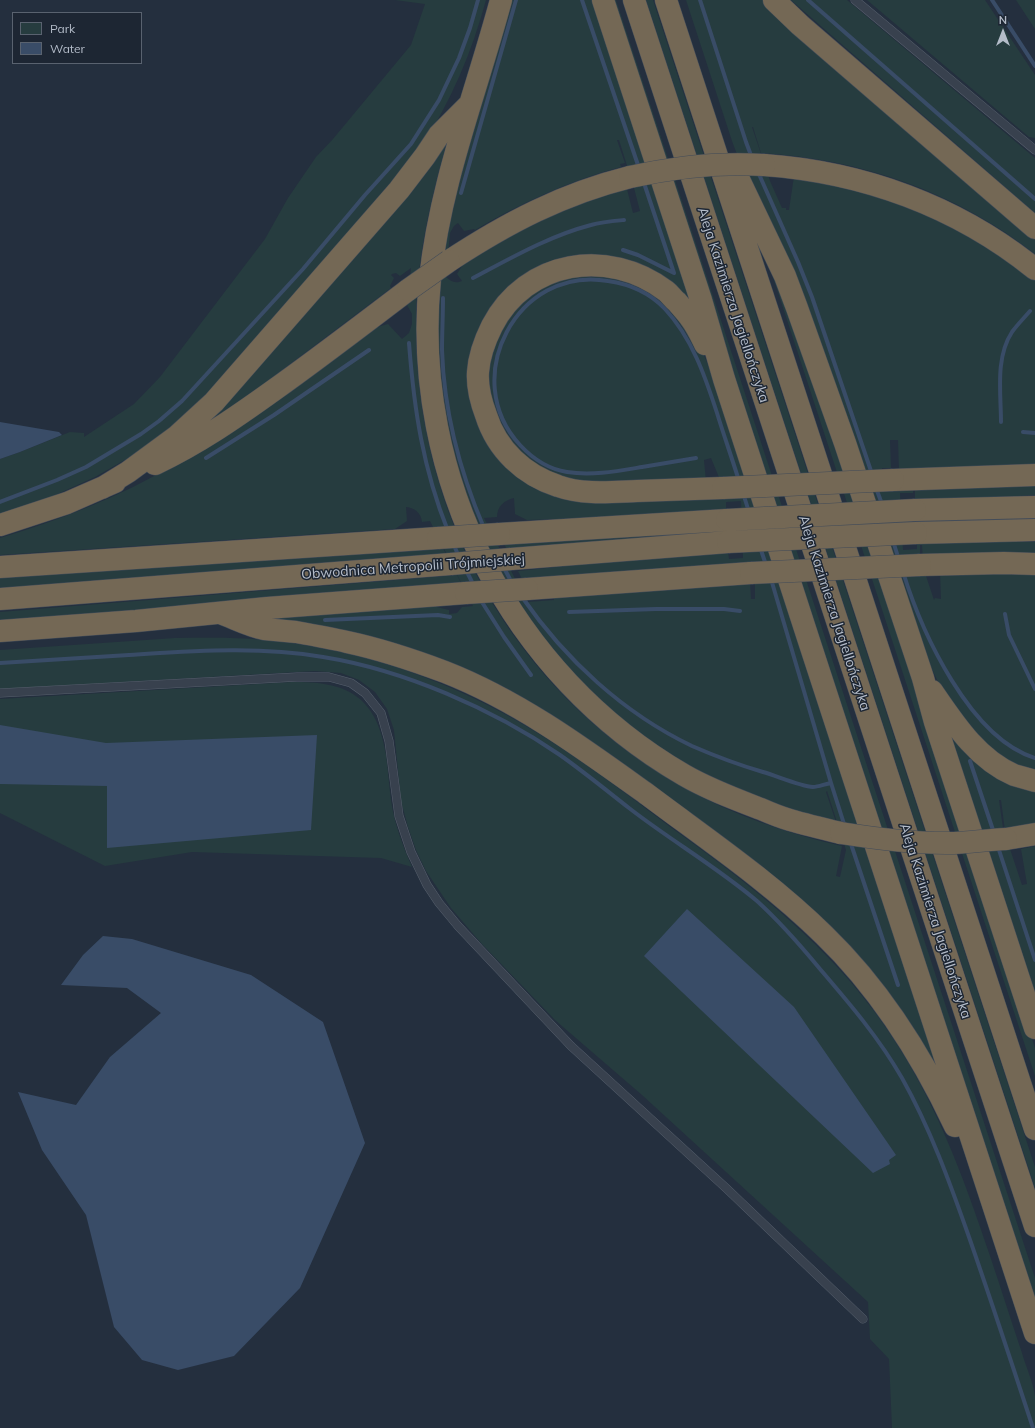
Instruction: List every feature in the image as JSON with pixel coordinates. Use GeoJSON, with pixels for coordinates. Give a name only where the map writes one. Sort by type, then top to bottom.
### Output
{"type":"FeatureCollection","features":[{"type":"Feature","properties":{"kind":"highway"},"geometry":{"type":"LineString","coordinates":[[501,0],[454,159],[439,220],[430,280],[427,338],[433,408],[443,456],[458,503],[477,550],[492,580],[510,610],[531,639],[574,689],[622,732],[644,749],[685,775],[731,798],[788,820],[841,833],[899,841],[953,843],[1006,839],[1035,834]]}},
{"type":"Feature","properties":{"kind":"highway"},"geometry":{"type":"LineString","coordinates":[[603,0],[699,292],[724,379],[1035,1333]]}},
{"type":"Feature","properties":{"kind":"highway","name":"Aleja Kazimierza Jagiellończyka"},"geometry":{"type":"LineString","coordinates":[[634,0],[1035,1226]]}},
{"type":"Feature","properties":{"kind":"highway"},"geometry":{"type":"LineString","coordinates":[[666,0],[1035,1129]]}},
{"type":"Feature","properties":{"kind":"highway"},"geometry":{"type":"LineString","coordinates":[[774,0],[800,25],[1035,228]]}},
{"type":"Feature","properties":{"kind":"highway"},"geometry":{"type":"LineString","coordinates":[[693,83],[785,276],[846,443],[1035,1028]]}},
{"type":"Feature","properties":{"kind":"highway"},"geometry":{"type":"LineString","coordinates":[[102,488],[128,472],[177,436],[214,402],[399,190],[439,135],[471,104]]}},
{"type":"Feature","properties":{"kind":"highway"},"geometry":{"type":"LineString","coordinates":[[0,525],[67,503],[184,450],[229,422],[317,360],[449,260],[529,213],[592,187],[630,177],[688,167],[733,164],[764,165],[831,173],[868,182],[905,194],[938,208],[971,225],[1035,268]]}},
{"type":"Feature","properties":{"kind":"highway"},"geometry":{"type":"LineString","coordinates":[[724,379],[691,319],[667,291],[636,273],[606,265],[579,265],[549,273],[522,288],[498,314],[485,340],[478,372],[481,399],[490,428],[509,456],[524,469],[540,479],[559,487],[582,492],[723,488],[1035,475]]}},
{"type":"Feature","properties":{"kind":"highway","name":"Obwodnica Metropolii Trójmiejskiej"},"geometry":{"type":"LineString","coordinates":[[0,567],[818,514],[1035,507]]}},
{"type":"Feature","properties":{"kind":"highway","name":"Obwodnica Metropolii Trójmiejskiej"},"geometry":{"type":"LineString","coordinates":[[0,599],[728,542],[825,536],[1035,530]]}},
{"type":"Feature","properties":{"kind":"highway"},"geometry":{"type":"LineString","coordinates":[[0,631],[466,593],[751,573],[920,565],[1004,563],[1035,564]]}},
{"type":"Feature","properties":{"kind":"highway"},"geometry":{"type":"LineString","coordinates":[[220,613],[262,628],[321,636],[373,648],[464,680],[525,712],[566,737],[729,855],[791,904],[824,935],[877,995],[906,1036],[928,1072],[992,1203]]}},
{"type":"Feature","properties":{"kind":"highway"},"geometry":{"type":"LineString","coordinates":[[923,678],[966,737],[984,755],[998,766],[1014,774],[1035,781]]}},
{"type":"Feature","properties":{"kind":"lane"},"geometry":{"type":"LineString","coordinates":[[855,0],[1035,150]]}},
{"type":"Feature","properties":{"kind":"lane"},"geometry":{"type":"LineString","coordinates":[[0,693],[297,676],[329,677],[351,683],[365,693],[381,713],[389,741],[399,816],[408,845],[420,874],[438,903],[571,1046],[726,1188],[864,1319]]}},
{"type":"Feature","properties":{"kind":"green space"},"geometry":{"type":"Polygon","coordinates":[[[395,0],[486,0],[460,76],[433,129],[422,146],[200,405],[137,453],[95,477],[51,497],[0,514],[0,459],[70,432],[84,433],[84,437],[134,404],[160,377],[265,239],[288,198],[316,157],[333,139],[411,45],[425,4],[395,0]]]}},
{"type":"Feature","properties":{"kind":"green space"},"geometry":{"type":"Polygon","coordinates":[[[509,0],[594,0],[692,302],[690,303],[668,282],[653,271],[622,259],[588,255],[565,258],[545,265],[518,281],[502,295],[495,303],[481,326],[473,351],[470,376],[472,400],[480,424],[492,447],[509,466],[530,483],[545,491],[560,496],[593,500],[725,492],[711,458],[704,460],[706,481],[654,486],[599,487],[581,485],[555,479],[536,469],[520,457],[506,441],[497,427],[486,398],[485,385],[488,351],[500,321],[520,298],[545,281],[575,272],[606,271],[637,279],[665,298],[681,315],[699,344],[712,375],[939,1065],[937,1068],[934,1067],[920,1043],[889,997],[854,954],[795,896],[715,833],[582,738],[525,702],[495,686],[432,658],[391,644],[348,633],[262,619],[263,616],[436,603],[437,607],[449,610],[449,614],[457,613],[462,607],[473,606],[430,521],[422,522],[419,514],[412,508],[406,507],[407,521],[395,529],[0,555],[0,538],[45,524],[89,507],[153,477],[200,450],[277,399],[375,324],[377,327],[388,324],[402,339],[409,333],[412,324],[412,314],[407,305],[411,268],[400,276],[396,273],[392,274],[391,275],[394,278],[390,286],[391,288],[253,392],[205,424],[202,423],[202,421],[252,367],[392,205],[445,134],[448,133],[449,135],[426,225],[419,271],[416,317],[420,389],[432,459],[454,526],[484,589],[522,647],[568,700],[621,746],[681,786],[720,806],[780,829],[842,846],[836,876],[840,877],[846,850],[827,791],[826,792],[837,825],[779,809],[725,787],[675,760],[628,728],[585,690],[547,647],[514,599],[485,547],[475,525],[452,458],[442,412],[437,365],[436,323],[438,282],[452,201],[509,0]],[[617,140],[625,163],[620,164],[621,167],[582,179],[545,194],[475,230],[464,231],[458,223],[454,226],[450,233],[446,277],[455,282],[462,281],[457,274],[462,266],[460,262],[533,220],[559,208],[592,196],[626,185],[633,213],[640,211],[619,140],[617,140]],[[514,498],[507,500],[502,504],[498,510],[497,517],[484,518],[527,602],[554,600],[554,595],[750,581],[751,599],[755,599],[755,584],[748,566],[728,567],[728,571],[525,585],[518,571],[659,556],[728,551],[729,559],[743,558],[741,501],[726,502],[726,511],[654,516],[527,520],[515,514],[514,498]]]}},
{"type":"Feature","properties":{"kind":"green space"},"geometry":{"type":"Polygon","coordinates":[[[607,0],[616,0],[1035,1278],[1035,1307],[607,0]]]}},
{"type":"Feature","properties":{"kind":"green space"},"geometry":{"type":"Polygon","coordinates":[[[646,0],[653,0],[1035,1167],[1035,1188],[646,0]]]}},
{"type":"Feature","properties":{"kind":"green space"},"geometry":{"type":"Polygon","coordinates":[[[686,0],[763,0],[786,22],[1035,239],[1035,254],[1005,232],[940,196],[906,182],[871,171],[835,163],[761,153],[752,127],[770,181],[782,208],[789,210],[794,176],[853,187],[955,226],[1035,279],[1035,467],[899,471],[898,440],[890,440],[891,468],[882,468],[888,487],[913,486],[913,493],[900,493],[903,550],[917,549],[917,541],[1035,542],[1035,559],[923,560],[922,545],[920,545],[920,558],[934,600],[935,598],[941,599],[940,572],[1035,572],[1035,773],[1020,768],[984,745],[942,690],[926,657],[732,141],[686,0]]]}},
{"type":"Feature","properties":{"kind":"green space"},"geometry":{"type":"Polygon","coordinates":[[[791,0],[847,0],[1035,158],[1035,213],[791,0]]]}},
{"type":"Feature","properties":{"kind":"green space"},"geometry":{"type":"Polygon","coordinates":[[[867,0],[985,0],[1035,75],[1035,138],[1029,137],[867,0]]]}},
{"type":"Feature","properties":{"kind":"green space"},"geometry":{"type":"Polygon","coordinates":[[[1016,0],[1035,0],[1035,29],[1016,0]]]}},
{"type":"Feature","properties":{"kind":"green space"},"geometry":{"type":"Polygon","coordinates":[[[768,262],[805,346],[1035,1048],[1035,1076],[768,262]]]}},
{"type":"Feature","properties":{"kind":"green space"},"geometry":{"type":"Polygon","coordinates":[[[1035,480],[1035,495],[915,502],[915,483],[1035,480]]]}},
{"type":"Feature","properties":{"kind":"green space"},"geometry":{"type":"Polygon","coordinates":[[[1035,515],[1035,522],[916,525],[916,518],[1035,515]]]}},
{"type":"Feature","properties":{"kind":"green space"},"geometry":{"type":"Polygon","coordinates":[[[727,527],[727,534],[508,551],[503,542],[727,527]]]}},
{"type":"Feature","properties":{"kind":"green space"},"geometry":{"type":"Polygon","coordinates":[[[442,546],[447,556],[0,591],[0,575],[442,546]]]}},
{"type":"Feature","properties":{"kind":"green space"},"geometry":{"type":"Polygon","coordinates":[[[457,575],[464,589],[0,623],[0,612],[457,575]]]}},
{"type":"Feature","properties":{"kind":"green space"},"geometry":{"type":"Polygon","coordinates":[[[175,638],[253,639],[326,649],[386,664],[445,685],[525,725],[570,754],[736,876],[790,921],[816,945],[863,997],[902,1052],[932,1108],[946,1137],[969,1196],[1031,1380],[1035,1396],[1035,1428],[892,1428],[889,1359],[870,1339],[868,1302],[642,1095],[555,1020],[481,943],[451,908],[426,871],[416,850],[408,827],[401,801],[394,730],[387,709],[375,692],[359,680],[341,673],[315,671],[0,689],[0,650],[175,638]]]}},
{"type":"Feature","properties":{"kind":"green space"},"geometry":{"type":"Polygon","coordinates":[[[312,682],[344,689],[357,696],[367,706],[382,735],[394,817],[402,843],[412,867],[381,858],[192,852],[105,866],[0,813],[0,699],[312,682]]]}},
{"type":"Feature","properties":{"kind":"green space"},"geometry":{"type":"Polygon","coordinates":[[[942,717],[1035,788],[1035,826],[1005,831],[1001,800],[999,800],[1003,828],[1022,885],[1027,884],[1021,849],[1035,846],[1035,1008],[942,717]]]}},
{"type":"Feature","properties":{"kind":"water"},"geometry":{"type":"Polygon","coordinates":[[[0,422],[59,432],[62,435],[0,459],[0,422]]]}},
{"type":"Feature","properties":{"kind":"water"},"geometry":{"type":"Polygon","coordinates":[[[0,725],[106,743],[317,735],[311,830],[107,848],[107,786],[0,784],[0,725]]]}},
{"type":"Feature","properties":{"kind":"water"},"geometry":{"type":"Polygon","coordinates":[[[687,909],[794,1007],[896,1155],[889,1160],[890,1164],[873,1173],[644,956],[687,909]]]}},
{"type":"Feature","properties":{"kind":"water"},"geometry":{"type":"Polygon","coordinates":[[[103,936],[132,939],[251,975],[323,1022],[365,1143],[300,1288],[234,1356],[178,1370],[142,1360],[114,1327],[86,1215],[42,1150],[18,1092],[76,1105],[110,1057],[161,1013],[127,988],[61,985],[83,955],[103,936]]]}},
{"type":"Feature","properties":{"kind":"waterway"},"geometry":{"type":"LineString","coordinates":[[0,502],[86,467],[141,434],[182,401],[303,269],[365,195],[411,144],[439,100],[459,58],[478,0]]}},
{"type":"Feature","properties":{"kind":"waterway"},"geometry":{"type":"LineString","coordinates":[[461,193],[516,0]]}},
{"type":"Feature","properties":{"kind":"waterway"},"geometry":{"type":"LineString","coordinates":[[582,0],[639,168]]}},
{"type":"Feature","properties":{"kind":"waterway"},"geometry":{"type":"LineString","coordinates":[[700,0],[752,158]]}},
{"type":"Feature","properties":{"kind":"waterway"},"geometry":{"type":"LineString","coordinates":[[808,0],[1035,199]]}},
{"type":"Feature","properties":{"kind":"waterway"},"geometry":{"type":"LineString","coordinates":[[992,0],[1035,66]]}},
{"type":"Feature","properties":{"kind":"waterway"},"geometry":{"type":"LineString","coordinates":[[758,172],[812,297],[872,474]]}},
{"type":"Feature","properties":{"kind":"waterway"},"geometry":{"type":"LineString","coordinates":[[623,250],[638,255],[674,273],[643,180]]}},
{"type":"Feature","properties":{"kind":"waterway"},"geometry":{"type":"LineString","coordinates":[[473,278],[530,248],[560,235],[595,224],[624,220]]}},
{"type":"Feature","properties":{"kind":"waterway"},"geometry":{"type":"LineString","coordinates":[[696,458],[614,471],[576,473],[560,471],[547,466],[530,455],[520,445],[502,418],[495,389],[497,360],[507,332],[524,308],[547,291],[576,281],[608,281],[624,284],[653,298],[665,309],[683,332],[697,358],[739,481]]}},
{"type":"Feature","properties":{"kind":"waterway"},"geometry":{"type":"LineString","coordinates":[[443,298],[443,373],[450,419],[461,463],[475,507],[484,528]]}},
{"type":"Feature","properties":{"kind":"waterway"},"geometry":{"type":"LineString","coordinates":[[1001,422],[1000,376],[1003,353],[1012,332],[1030,311]]}},
{"type":"Feature","properties":{"kind":"waterway"},"geometry":{"type":"LineString","coordinates":[[409,343],[421,438],[432,485],[448,531]]}},
{"type":"Feature","properties":{"kind":"waterway"},"geometry":{"type":"LineString","coordinates":[[206,458],[274,415],[369,350]]}},
{"type":"Feature","properties":{"kind":"waterway"},"geometry":{"type":"LineString","coordinates":[[1023,432],[1035,433]]}},
{"type":"Feature","properties":{"kind":"waterway"},"geometry":{"type":"LineString","coordinates":[[876,488],[882,504]]}},
{"type":"Feature","properties":{"kind":"waterway"},"geometry":{"type":"LineString","coordinates":[[743,493],[749,512]]}},
{"type":"Feature","properties":{"kind":"waterway"},"geometry":{"type":"LineString","coordinates":[[893,541],[899,560]]}},
{"type":"Feature","properties":{"kind":"waterway"},"geometry":{"type":"LineString","coordinates":[[453,543],[459,557]]}},
{"type":"Feature","properties":{"kind":"waterway"},"geometry":{"type":"LineString","coordinates":[[760,547],[766,565]]}},
{"type":"Feature","properties":{"kind":"waterway"},"geometry":{"type":"LineString","coordinates":[[503,566],[512,583]]}},
{"type":"Feature","properties":{"kind":"waterway"},"geometry":{"type":"LineString","coordinates":[[466,570],[474,586]]}},
{"type":"Feature","properties":{"kind":"waterway"},"geometry":{"type":"LineString","coordinates":[[903,572],[922,624],[952,680],[970,706],[990,729],[1011,747],[1035,758]]}},
{"type":"Feature","properties":{"kind":"waterway"},"geometry":{"type":"LineString","coordinates":[[771,579],[845,827]]}},
{"type":"Feature","properties":{"kind":"waterway"},"geometry":{"type":"LineString","coordinates":[[522,597],[539,620],[576,663],[619,701],[642,718],[692,746],[718,757],[808,786],[817,787],[831,783]]}},
{"type":"Feature","properties":{"kind":"waterway"},"geometry":{"type":"LineString","coordinates":[[480,599],[504,637],[531,675]]}},
{"type":"Feature","properties":{"kind":"waterway"},"geometry":{"type":"LineString","coordinates":[[569,612],[656,609],[724,609],[740,611]]}},
{"type":"Feature","properties":{"kind":"waterway"},"geometry":{"type":"LineString","coordinates":[[1005,614],[1009,635],[1035,689]]}},
{"type":"Feature","properties":{"kind":"waterway"},"geometry":{"type":"LineString","coordinates":[[325,620],[438,615],[450,617]]}},
{"type":"Feature","properties":{"kind":"waterway"},"geometry":{"type":"LineString","coordinates":[[0,663],[178,652],[251,650],[275,651],[323,657],[385,671],[477,707],[534,738],[569,761],[645,820],[726,877],[757,901],[798,943],[864,1022],[884,1049],[902,1078],[922,1116],[954,1196],[1033,1428]]}},
{"type":"Feature","properties":{"kind":"waterway"},"geometry":{"type":"LineString","coordinates":[[970,761],[994,833]]}},
{"type":"Feature","properties":{"kind":"waterway"},"geometry":{"type":"LineString","coordinates":[[850,841],[898,985]]}},
{"type":"Feature","properties":{"kind":"waterway"},"geometry":{"type":"LineString","coordinates":[[998,847],[1035,960]]}}]}
